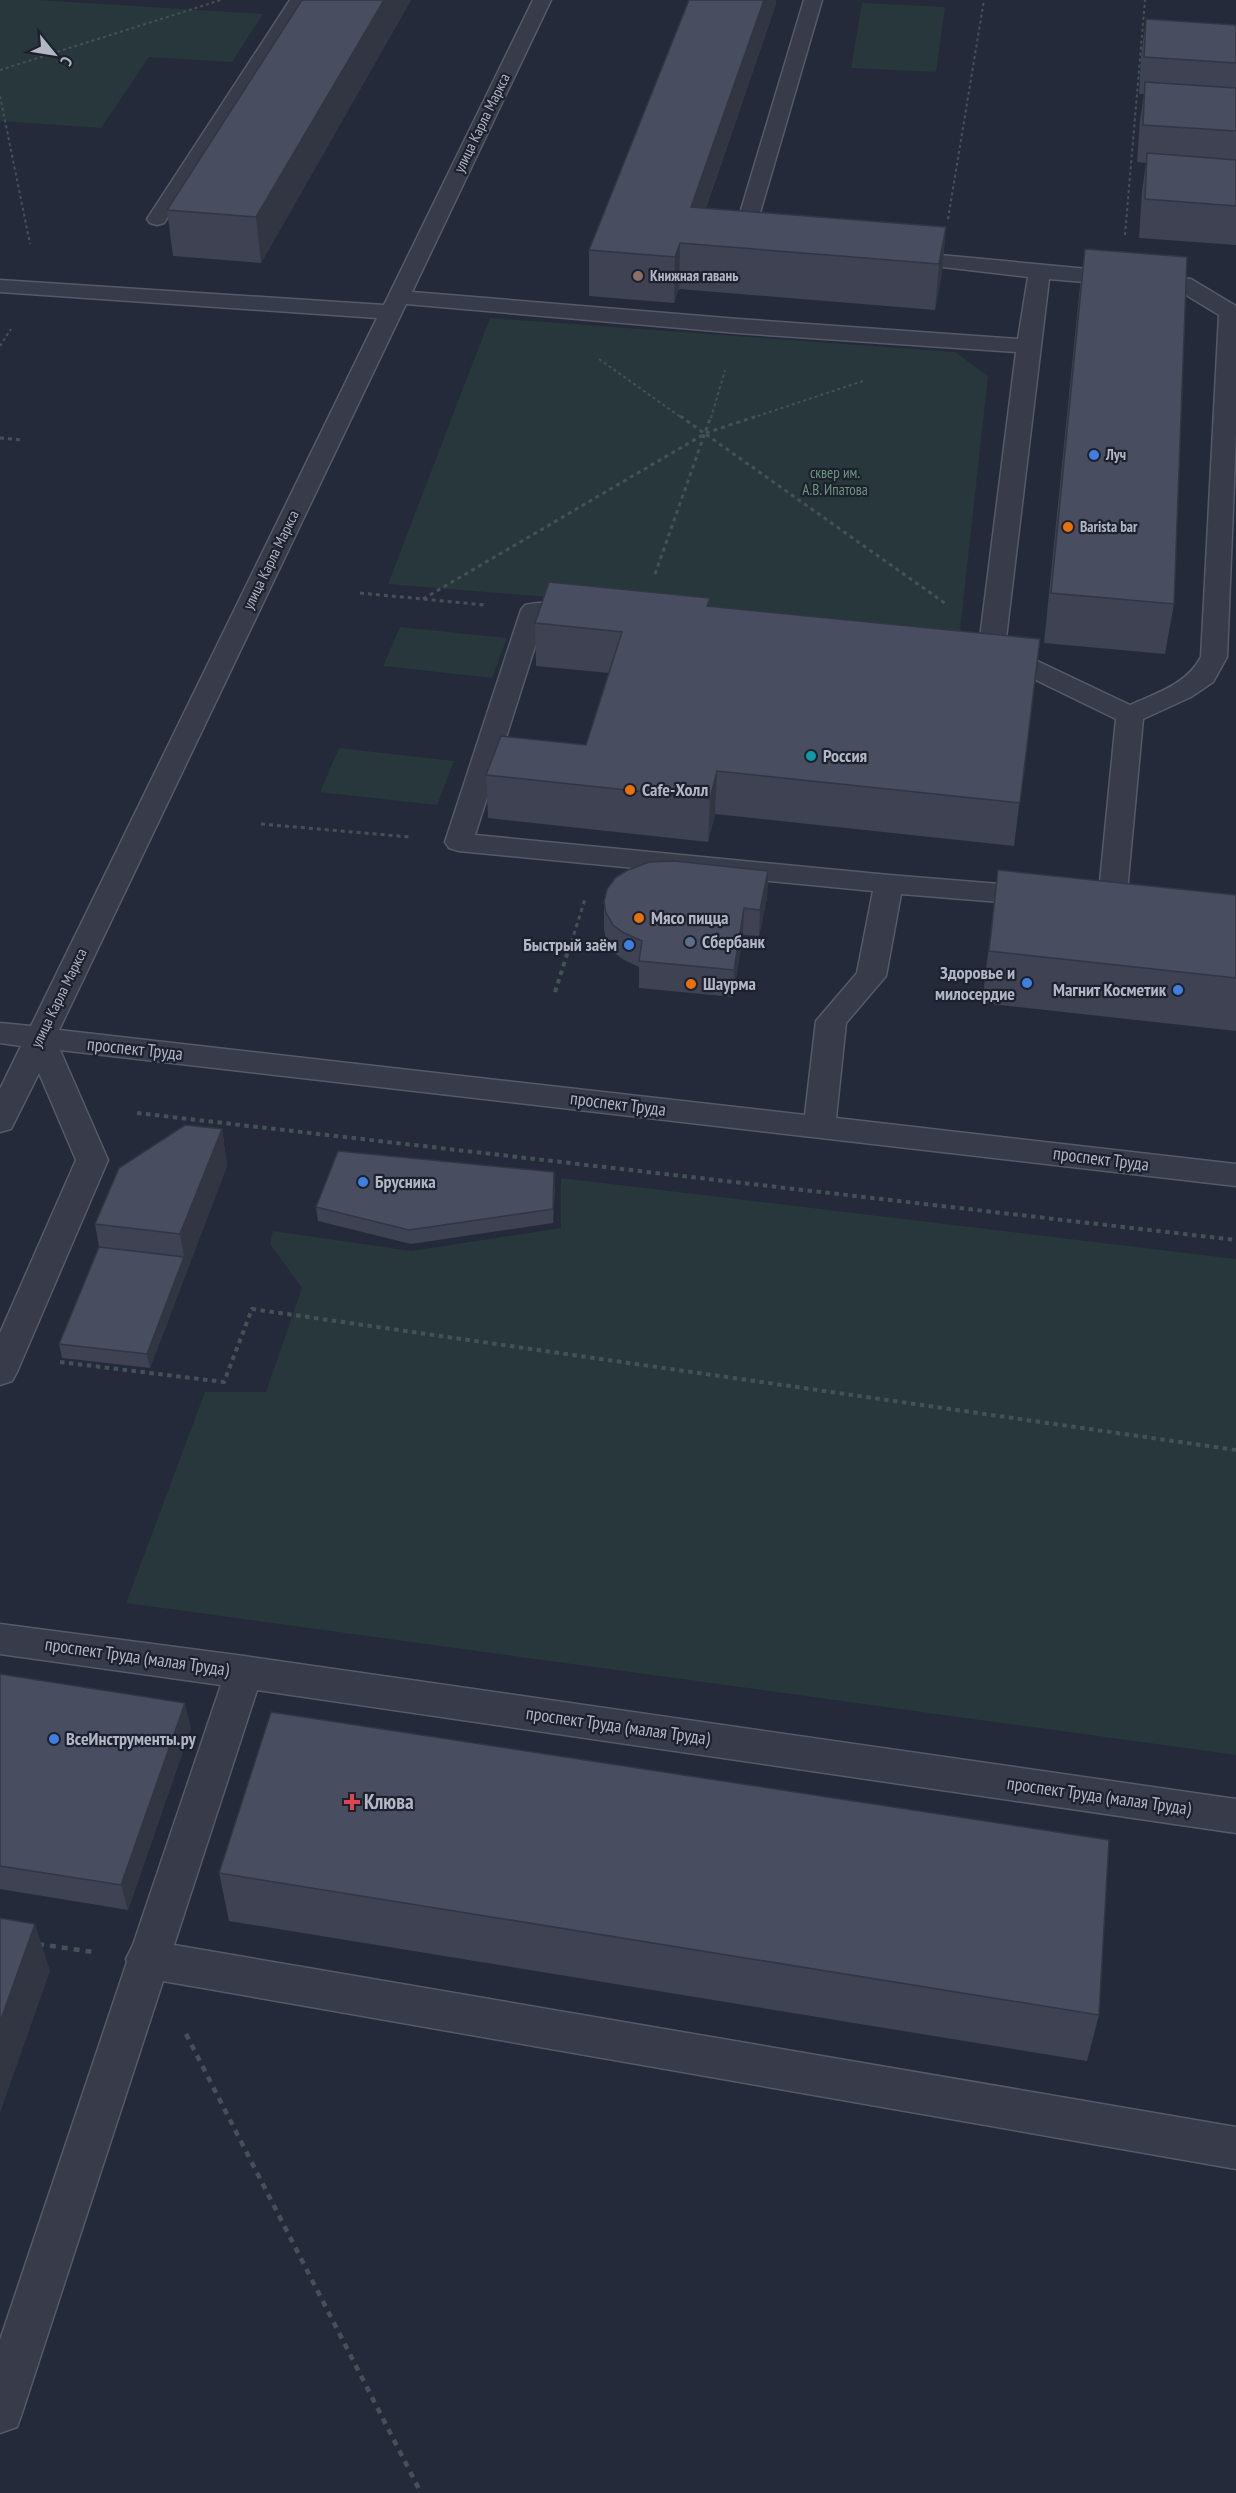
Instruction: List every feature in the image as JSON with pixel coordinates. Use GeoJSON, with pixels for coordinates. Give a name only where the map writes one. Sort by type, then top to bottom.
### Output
{"type":"FeatureCollection","features":[{"type":"Feature","properties":{"kind":"street"},"geometry":{"type":"LineString","coordinates":[[157,219],[299,0]]}},
{"type":"Feature","properties":{"kind":"street","name":"улица Карла Маркса"},"geometry":{"type":"LineString","coordinates":[[0,1121],[542,0]]}},
{"type":"Feature","properties":{"kind":"street"},"geometry":{"type":"LineString","coordinates":[[790,246],[767,244],[751,238],[745,230],[813,0]]}},
{"type":"Feature","properties":{"kind":"street"},"geometry":{"type":"LineString","coordinates":[[883,256],[1183,284],[1233,313],[1214,657],[1204,676],[1182,691],[1130,714],[991,648],[1039,272]]}},
{"type":"Feature","properties":{"kind":"street"},"geometry":{"type":"LineString","coordinates":[[0,286],[394,304],[523,307],[738,326],[1028,346]]}},
{"type":"Feature","properties":{"kind":"street"},"geometry":{"type":"LineString","coordinates":[[604,616],[534,609],[459,842],[889,884],[1123,903],[1130,714]]}},
{"type":"Feature","properties":{"kind":"street"},"geometry":{"type":"LineString","coordinates":[[819,1127],[831,1021],[871,976],[889,884]]}},
{"type":"Feature","properties":{"kind":"street","name":"проспект Труда"},"geometry":{"type":"LineString","coordinates":[[0,1033],[1236,1175]]}},
{"type":"Feature","properties":{"kind":"street"},"geometry":{"type":"LineString","coordinates":[[0,1372],[92,1160],[39,1038]]}},
{"type":"Feature","properties":{"kind":"street","name":"проспект Труда (малая Труда)"},"geometry":{"type":"LineString","coordinates":[[0,1639],[244,1672],[1236,1816]]}},
{"type":"Feature","properties":{"kind":"street"},"geometry":{"type":"LineString","coordinates":[[0,2410],[147,1959],[244,1672]]}},
{"type":"Feature","properties":{"kind":"street"},"geometry":{"type":"LineString","coordinates":[[147,1959],[1236,2148]]}},
{"type":"Feature","properties":{"kind":"path"},"geometry":{"type":"LineString","coordinates":[[0,70],[221,0]]}},
{"type":"Feature","properties":{"kind":"path"},"geometry":{"type":"LineString","coordinates":[[941,261],[984,0]]}},
{"type":"Feature","properties":{"kind":"path"},"geometry":{"type":"LineString","coordinates":[[1124,279],[1145,0]]}},
{"type":"Feature","properties":{"kind":"path"},"geometry":{"type":"LineString","coordinates":[[0,96],[39,289],[0,346]]}},
{"type":"Feature","properties":{"kind":"path"},"geometry":{"type":"LineString","coordinates":[[523,307],[706,433],[991,648]]}},
{"type":"Feature","properties":{"kind":"path"},"geometry":{"type":"LineString","coordinates":[[655,574],[706,433],[738,326]]}},
{"type":"Feature","properties":{"kind":"path"},"geometry":{"type":"LineString","coordinates":[[423,599],[706,433],[864,380]]}},
{"type":"Feature","properties":{"kind":"path"},"geometry":{"type":"LineString","coordinates":[[0,438],[22,440]]}},
{"type":"Feature","properties":{"kind":"path"},"geometry":{"type":"LineString","coordinates":[[360,593],[534,609]]}},
{"type":"Feature","properties":{"kind":"path"},"geometry":{"type":"LineString","coordinates":[[261,824],[459,842]]}},
{"type":"Feature","properties":{"kind":"path"},"geometry":{"type":"LineString","coordinates":[[555,993],[599,856]]}},
{"type":"Feature","properties":{"kind":"path"},"geometry":{"type":"LineString","coordinates":[[137,1113],[1236,1240]]}},
{"type":"Feature","properties":{"kind":"path"},"geometry":{"type":"LineString","coordinates":[[50,1361],[224,1382],[252,1309],[1236,1450]]}},
{"type":"Feature","properties":{"kind":"path"},"geometry":{"type":"LineString","coordinates":[[34,1943],[147,1959],[421,2493]]}},
{"type":"Feature","properties":{"kind":"green space"},"geometry":{"type":"Polygon","coordinates":[[[0,0],[38,0],[263,14],[232,62],[149,57],[101,128],[0,121],[0,0]]]}},
{"type":"Feature","properties":{"kind":"green space"},"geometry":{"type":"Polygon","coordinates":[[[862,3],[945,7],[936,72],[851,68],[862,3]]]}},
{"type":"Feature","properties":{"kind":"green space","name":"сквер им. А.В. Ипатова"},"geometry":{"type":"Polygon","coordinates":[[[490,318],[955,352],[988,376],[960,631],[388,584],[490,318]]]}},
{"type":"Feature","properties":{"kind":"green space"},"geometry":{"type":"Polygon","coordinates":[[[400,627],[507,638],[492,678],[383,666],[400,627]]]}},
{"type":"Feature","properties":{"kind":"green space"},"geometry":{"type":"Polygon","coordinates":[[[339,748],[454,761],[437,805],[320,792],[339,748]]]}},
{"type":"Feature","properties":{"kind":"green space"},"geometry":{"type":"Polygon","coordinates":[[[561,1178],[1236,1259],[1236,1755],[126,1603],[205,1392],[266,1392],[302,1288],[270,1244],[273,1231],[412,1251],[561,1228],[561,1178]]]}},
{"type":"Feature","properties":{"kind":"building"},"geometry":{"type":"Polygon","coordinates":[[[302,0],[384,0],[256,217],[167,210],[302,0]]]}},
{"type":"Feature","properties":{"kind":"building"},"geometry":{"type":"Polygon","coordinates":[[[689,0],[764,0],[691,207],[946,227],[939,264],[680,243],[675,257],[589,250],[689,0]]]}},
{"type":"Feature","properties":{"kind":"building"},"geometry":{"type":"Polygon","coordinates":[[[1146,19],[1236,25],[1236,63],[1144,57],[1146,19]]]}},
{"type":"Feature","properties":{"kind":"building"},"geometry":{"type":"Polygon","coordinates":[[[1145,82],[1236,88],[1236,131],[1143,125],[1145,82]]]}},
{"type":"Feature","properties":{"kind":"building"},"geometry":{"type":"Polygon","coordinates":[[[1147,153],[1236,160],[1236,206],[1145,199],[1147,153]]]}},
{"type":"Feature","properties":{"kind":"building"},"geometry":{"type":"Polygon","coordinates":[[[1085,249],[1187,257],[1174,604],[1051,593],[1085,249]]]}},
{"type":"Feature","properties":{"kind":"building","name":"Россия"},"geometry":{"type":"Polygon","coordinates":[[[549,582],[710,598],[707,606],[1040,639],[1020,803],[717,771],[710,799],[486,775],[501,736],[586,745],[622,632],[535,623],[549,582]]]}},
{"type":"Feature","properties":{"kind":"building"},"geometry":{"type":"Polygon","coordinates":[[[674,861],[768,871],[760,910],[744,908],[734,970],[639,961],[642,941],[613,925],[606,913],[604,902],[607,889],[616,877],[649,862],[674,861]]]}},
{"type":"Feature","properties":{"kind":"building"},"geometry":{"type":"Polygon","coordinates":[[[998,870],[1236,895],[1236,978],[989,951],[998,870]]]}},
{"type":"Feature","properties":{"kind":"building"},"geometry":{"type":"Polygon","coordinates":[[[185,1125],[222,1129],[180,1234],[95,1224],[119,1168],[185,1125]]]}},
{"type":"Feature","properties":{"kind":"building"},"geometry":{"type":"Polygon","coordinates":[[[338,1151],[554,1172],[553,1209],[409,1230],[316,1207],[338,1151]]]}},
{"type":"Feature","properties":{"kind":"building"},"geometry":{"type":"Polygon","coordinates":[[[99,1247],[184,1257],[147,1354],[59,1344],[99,1247]]]}},
{"type":"Feature","properties":{"kind":"building"},"geometry":{"type":"Polygon","coordinates":[[[0,1674],[185,1703],[121,1885],[0,1866],[0,1674]]]}},
{"type":"Feature","properties":{"kind":"building"},"geometry":{"type":"Polygon","coordinates":[[[271,1712],[1109,1840],[1099,2015],[219,1873],[271,1712]]]}},
{"type":"Feature","properties":{"kind":"building"},"geometry":{"type":"Polygon","coordinates":[[[0,1918],[35,1924],[0,2022],[0,1918]]]}},
{"type":"Feature","properties":{"kind":"place","name":"Книжная гавань"},"geometry":{"type":"Point","coordinates":[638,276]}},
{"type":"Feature","properties":{"kind":"place","name":"Луч"},"geometry":{"type":"Point","coordinates":[1094,455]}},
{"type":"Feature","properties":{"kind":"place","name":"Barista bar"},"geometry":{"type":"Point","coordinates":[1068,527]}},
{"type":"Feature","properties":{"kind":"place","name":"Россия"},"geometry":{"type":"Point","coordinates":[811,756]}},
{"type":"Feature","properties":{"kind":"place","name":"Cafe-Холл"},"geometry":{"type":"Point","coordinates":[630,790]}},
{"type":"Feature","properties":{"kind":"place","name":"Мясо пицца"},"geometry":{"type":"Point","coordinates":[639,918]}},
{"type":"Feature","properties":{"kind":"place","name":"Сбербанк"},"geometry":{"type":"Point","coordinates":[690,942]}},
{"type":"Feature","properties":{"kind":"place","name":"Быстрый заём"},"geometry":{"type":"Point","coordinates":[629,945]}},
{"type":"Feature","properties":{"kind":"place","name":"Здоровье и милосердие"},"geometry":{"type":"Point","coordinates":[1027,983]}},
{"type":"Feature","properties":{"kind":"place","name":"Шаурма"},"geometry":{"type":"Point","coordinates":[691,984]}},
{"type":"Feature","properties":{"kind":"place","name":"Магнит Косметик"},"geometry":{"type":"Point","coordinates":[1178,990]}},
{"type":"Feature","properties":{"kind":"place","name":"Брусника"},"geometry":{"type":"Point","coordinates":[363,1182]}},
{"type":"Feature","properties":{"kind":"place","name":"ВсеИнструменты.ру"},"geometry":{"type":"Point","coordinates":[54,1739]}},
{"type":"Feature","properties":{"kind":"place","name":"Клюва"},"geometry":{"type":"Point","coordinates":[352,1802]}}]}
